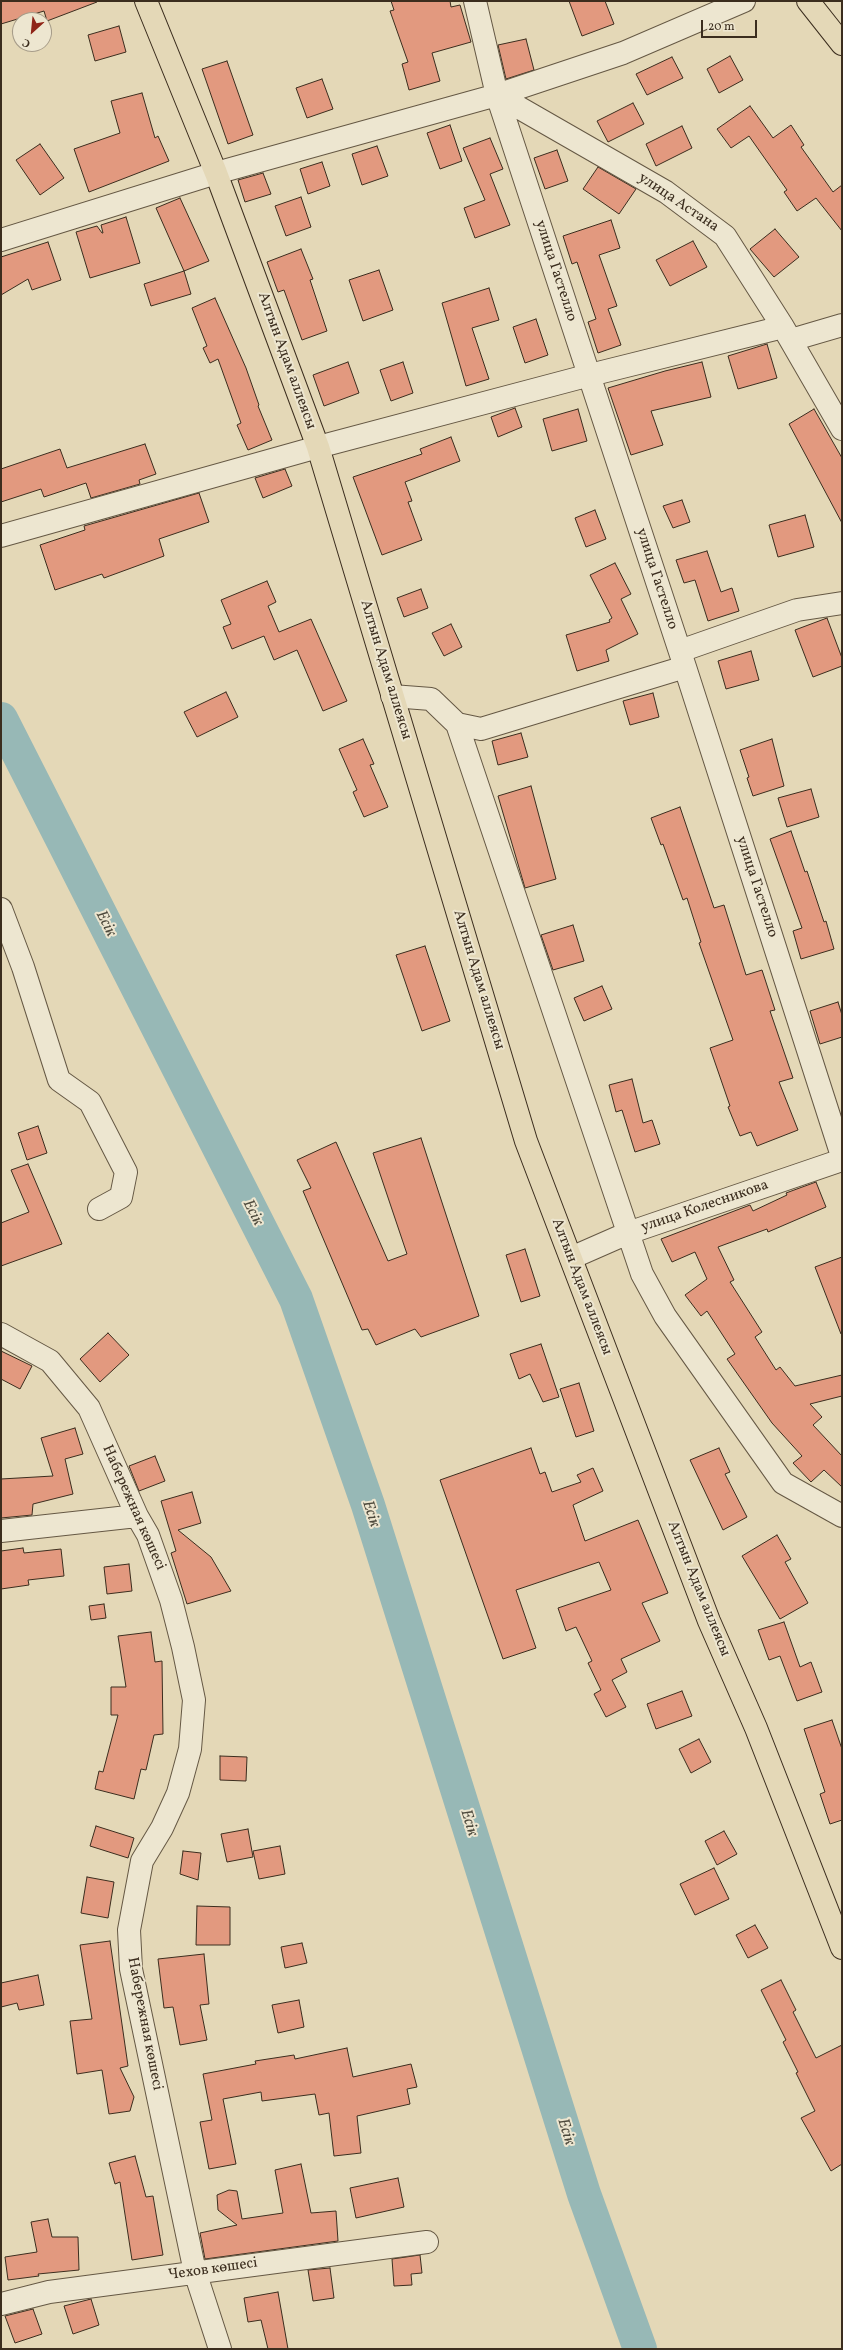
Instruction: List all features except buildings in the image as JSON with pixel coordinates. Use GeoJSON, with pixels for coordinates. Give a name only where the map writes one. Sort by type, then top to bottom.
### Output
{"type":"FeatureCollection","features":[{"type":"Feature","properties":{"kind":"main road","name":"Алтын Адам аллеясы"},"geometry":{"type":"LineString","coordinates":[[146,1],[216,173],[318,447],[526,1141],[709,1622],[756,1728],[842,1948]]}},
{"type":"Feature","properties":{"kind":"main road"},"geometry":{"type":"LineString","coordinates":[[808,1],[842,44]]}},
{"type":"Feature","properties":{"kind":"street","name":"улица Гастелло"},"geometry":{"type":"LineString","coordinates":[[475,1],[497,95],[590,375],[842,1156]]}},
{"type":"Feature","properties":{"kind":"street"},"geometry":{"type":"LineString","coordinates":[[1,240],[216,173],[497,95],[623,52],[744,1]]}},
{"type":"Feature","properties":{"kind":"street","name":"улица Астана"},"geometry":{"type":"LineString","coordinates":[[497,95],[666,192],[725,236],[787,334],[842,429]]}},
{"type":"Feature","properties":{"kind":"street"},"geometry":{"type":"LineString","coordinates":[[1,536],[318,447],[590,375],[787,334],[842,325]]}},
{"type":"Feature","properties":{"kind":"street"},"geometry":{"type":"LineString","coordinates":[[457,724],[481,729],[494,726],[682,659],[797,610],[842,603]]}},
{"type":"Feature","properties":{"kind":"street"},"geometry":{"type":"LineString","coordinates":[[392,696],[431,699],[457,724],[642,1274],[665,1316],[784,1483],[842,1516]]}},
{"type":"Feature","properties":{"kind":"street"},"geometry":{"type":"LineString","coordinates":[[1,909],[23,967],[60,1080],[90,1102],[126,1172],[121,1197],[99,1209]]}},
{"type":"Feature","properties":{"kind":"street","name":"улица Колесникова"},"geometry":{"type":"LineString","coordinates":[[571,1258],[628,1233],[842,1160]]}},
{"type":"Feature","properties":{"kind":"street","name":"Набережная көшесі"},"geometry":{"type":"LineString","coordinates":[[1,1334],[50,1361],[89,1408],[137,1516],[148,1535],[171,1600],[194,1700],[190,1749],[180,1786],[162,1828],[142,1861],[129,1930],[131,1969],[195,2272],[220,2349]]}},
{"type":"Feature","properties":{"kind":"street"},"geometry":{"type":"LineString","coordinates":[[1,1531],[137,1516]]}},
{"type":"Feature","properties":{"kind":"street","name":"Чехов көшесі"},"geometry":{"type":"LineString","coordinates":[[1,2304],[49,2292],[427,2242]]}},
{"type":"Feature","properties":{"kind":"waterway","name":"Есік"},"geometry":{"type":"LineString","coordinates":[[1,719],[296,1299],[368,1505],[584,2194],[640,2349]]}}]}
